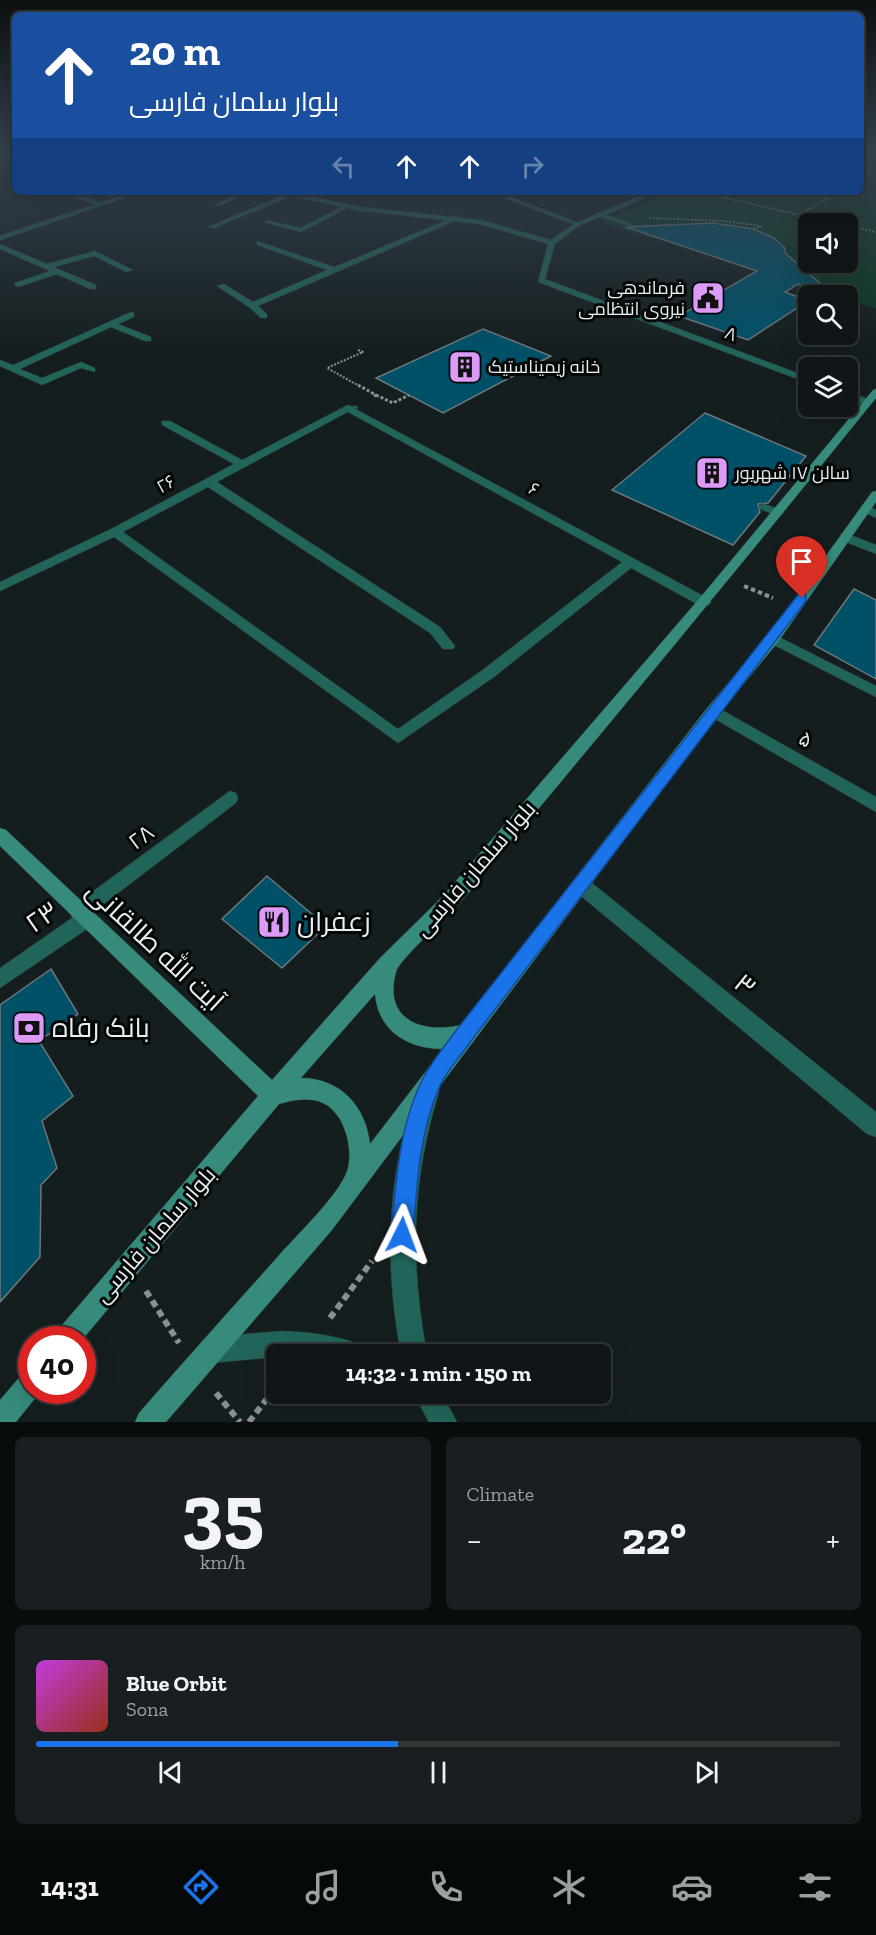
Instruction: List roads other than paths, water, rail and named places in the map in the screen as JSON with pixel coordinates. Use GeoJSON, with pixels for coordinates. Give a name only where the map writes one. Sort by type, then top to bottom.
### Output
{"type":"FeatureCollection","features":[{"type":"Feature","properties":{"kind":"main road","name":"بلوار سلمان فارسی"},"geometry":{"type":"LineString","coordinates":[[78,1326],[273,1095],[387,965],[449,902],[704,602],[771,509],[872,397]]}},
{"type":"Feature","properties":{"kind":"main road"},"geometry":{"type":"LineString","coordinates":[[148,1422],[276,1278],[357,1179],[464,1035],[713,711],[773,639],[845,537],[871,512],[876,494]]}},
{"type":"Feature","properties":{"kind":"main road","name":"آیت الله طالقانی"},"geometry":{"type":"LineString","coordinates":[[0,835],[82,916],[273,1095]]}},
{"type":"Feature","properties":{"kind":"main road"},"geometry":{"type":"LineString","coordinates":[[387,965],[383,980],[383,997],[389,1012],[399,1026],[413,1036],[430,1041],[448,1040],[464,1035]]}},
{"type":"Feature","properties":{"kind":"main road"},"geometry":{"type":"LineString","coordinates":[[273,1095],[291,1088],[309,1087],[325,1091],[340,1100],[353,1115],[359,1134],[361,1156],[357,1179]]}},
{"type":"Feature","properties":{"kind":"main road"},"geometry":{"type":"LineString","coordinates":[[0,1420],[18,1399]]}},
{"type":"Feature","properties":{"kind":"street"},"geometry":{"type":"LineString","coordinates":[[0,240],[60,218]]}},
{"type":"Feature","properties":{"kind":"street"},"geometry":{"type":"LineString","coordinates":[[212,227],[233,218]]}},
{"type":"Feature","properties":{"kind":"street"},"geometry":{"type":"LineString","coordinates":[[267,222],[301,230],[325,218]]}},
{"type":"Feature","properties":{"kind":"street"},"geometry":{"type":"LineString","coordinates":[[252,304],[456,218]]}},
{"type":"Feature","properties":{"kind":"street"},"geometry":{"type":"LineString","coordinates":[[458,218],[552,243],[578,224],[591,218]]}},
{"type":"Feature","properties":{"kind":"street"},"geometry":{"type":"LineString","coordinates":[[563,218],[578,224]]}},
{"type":"Feature","properties":{"kind":"street"},"geometry":{"type":"LineString","coordinates":[[610,218],[630,225]]}},
{"type":"Feature","properties":{"kind":"street"},"geometry":{"type":"LineString","coordinates":[[0,240],[53,269],[93,287]]}},
{"type":"Feature","properties":{"kind":"street"},"geometry":{"type":"LineString","coordinates":[[260,243],[334,270]]}},
{"type":"Feature","properties":{"kind":"street","name":"۸"},"geometry":{"type":"LineString","coordinates":[[552,243],[541,280],[798,376]]}},
{"type":"Feature","properties":{"kind":"street"},"geometry":{"type":"LineString","coordinates":[[18,285],[95,253],[129,270]]}},
{"type":"Feature","properties":{"kind":"street"},"geometry":{"type":"LineString","coordinates":[[221,286],[252,304],[264,316]]}},
{"type":"Feature","properties":{"kind":"street"},"geometry":{"type":"LineString","coordinates":[[12,369],[131,315]]}},
{"type":"Feature","properties":{"kind":"street"},"geometry":{"type":"LineString","coordinates":[[628,323],[640,317]]}},
{"type":"Feature","properties":{"kind":"street"},"geometry":{"type":"LineString","coordinates":[[112,325],[148,339]]}},
{"type":"Feature","properties":{"kind":"street"},"geometry":{"type":"LineString","coordinates":[[0,363],[42,382],[81,365],[92,370]]}},
{"type":"Feature","properties":{"kind":"street","name":"۲۶"},"geometry":{"type":"LineString","coordinates":[[0,587],[115,532],[207,481],[350,408]]}},
{"type":"Feature","properties":{"kind":"street","name":"۶"},"geometry":{"type":"LineString","coordinates":[[350,408],[704,602]]}},
{"type":"Feature","properties":{"kind":"street"},"geometry":{"type":"LineString","coordinates":[[166,423],[241,464]]}},
{"type":"Feature","properties":{"kind":"street"},"geometry":{"type":"LineString","coordinates":[[207,481],[435,630],[448,646]]}},
{"type":"Feature","properties":{"kind":"street"},"geometry":{"type":"LineString","coordinates":[[115,532],[398,737],[489,673],[630,562]]}},
{"type":"Feature","properties":{"kind":"street"},"geometry":{"type":"LineString","coordinates":[[845,537],[876,550]]}},
{"type":"Feature","properties":{"kind":"street"},"geometry":{"type":"LineString","coordinates":[[773,639],[876,692]]}},
{"type":"Feature","properties":{"kind":"street","name":"۵"},"geometry":{"type":"LineString","coordinates":[[713,711],[876,805]]}},
{"type":"Feature","properties":{"kind":"street","name":"۲۸"},"geometry":{"type":"LineString","coordinates":[[82,916],[230,798]]}},
{"type":"Feature","properties":{"kind":"street","name":"۳"},"geometry":{"type":"LineString","coordinates":[[581,885],[875,1124]]}},
{"type":"Feature","properties":{"kind":"street","name":"۲۳"},"geometry":{"type":"LineString","coordinates":[[0,979],[82,916]]}},
{"type":"Feature","properties":{"kind":"street"},"geometry":{"type":"LineString","coordinates":[[413,1344],[402,1270],[402,1217],[408,1168],[418,1122],[432,1080]]}},
{"type":"Feature","properties":{"kind":"street"},"geometry":{"type":"LineString","coordinates":[[211,1350],[266,1344]]}},
{"type":"Feature","properties":{"kind":"street"},"geometry":{"type":"LineString","coordinates":[[433,1404],[444,1422]]}},
{"type":"Feature","properties":{"kind":"place","name":"فرماندهی نیروی انتظامی"},"geometry":{"type":"Point","coordinates":[708,298]}},
{"type":"Feature","properties":{"kind":"place","name":"خانه زیمیناستیک"},"geometry":{"type":"Point","coordinates":[465,367]}},
{"type":"Feature","properties":{"kind":"place","name":"سالن ۱۷ شهریور"},"geometry":{"type":"Point","coordinates":[712,473]}},
{"type":"Feature","properties":{"kind":"place","name":"زعفران"},"geometry":{"type":"Point","coordinates":[274,922]}},
{"type":"Feature","properties":{"kind":"place","name":"بانک رفاه"},"geometry":{"type":"Point","coordinates":[29,1028]}}]}
